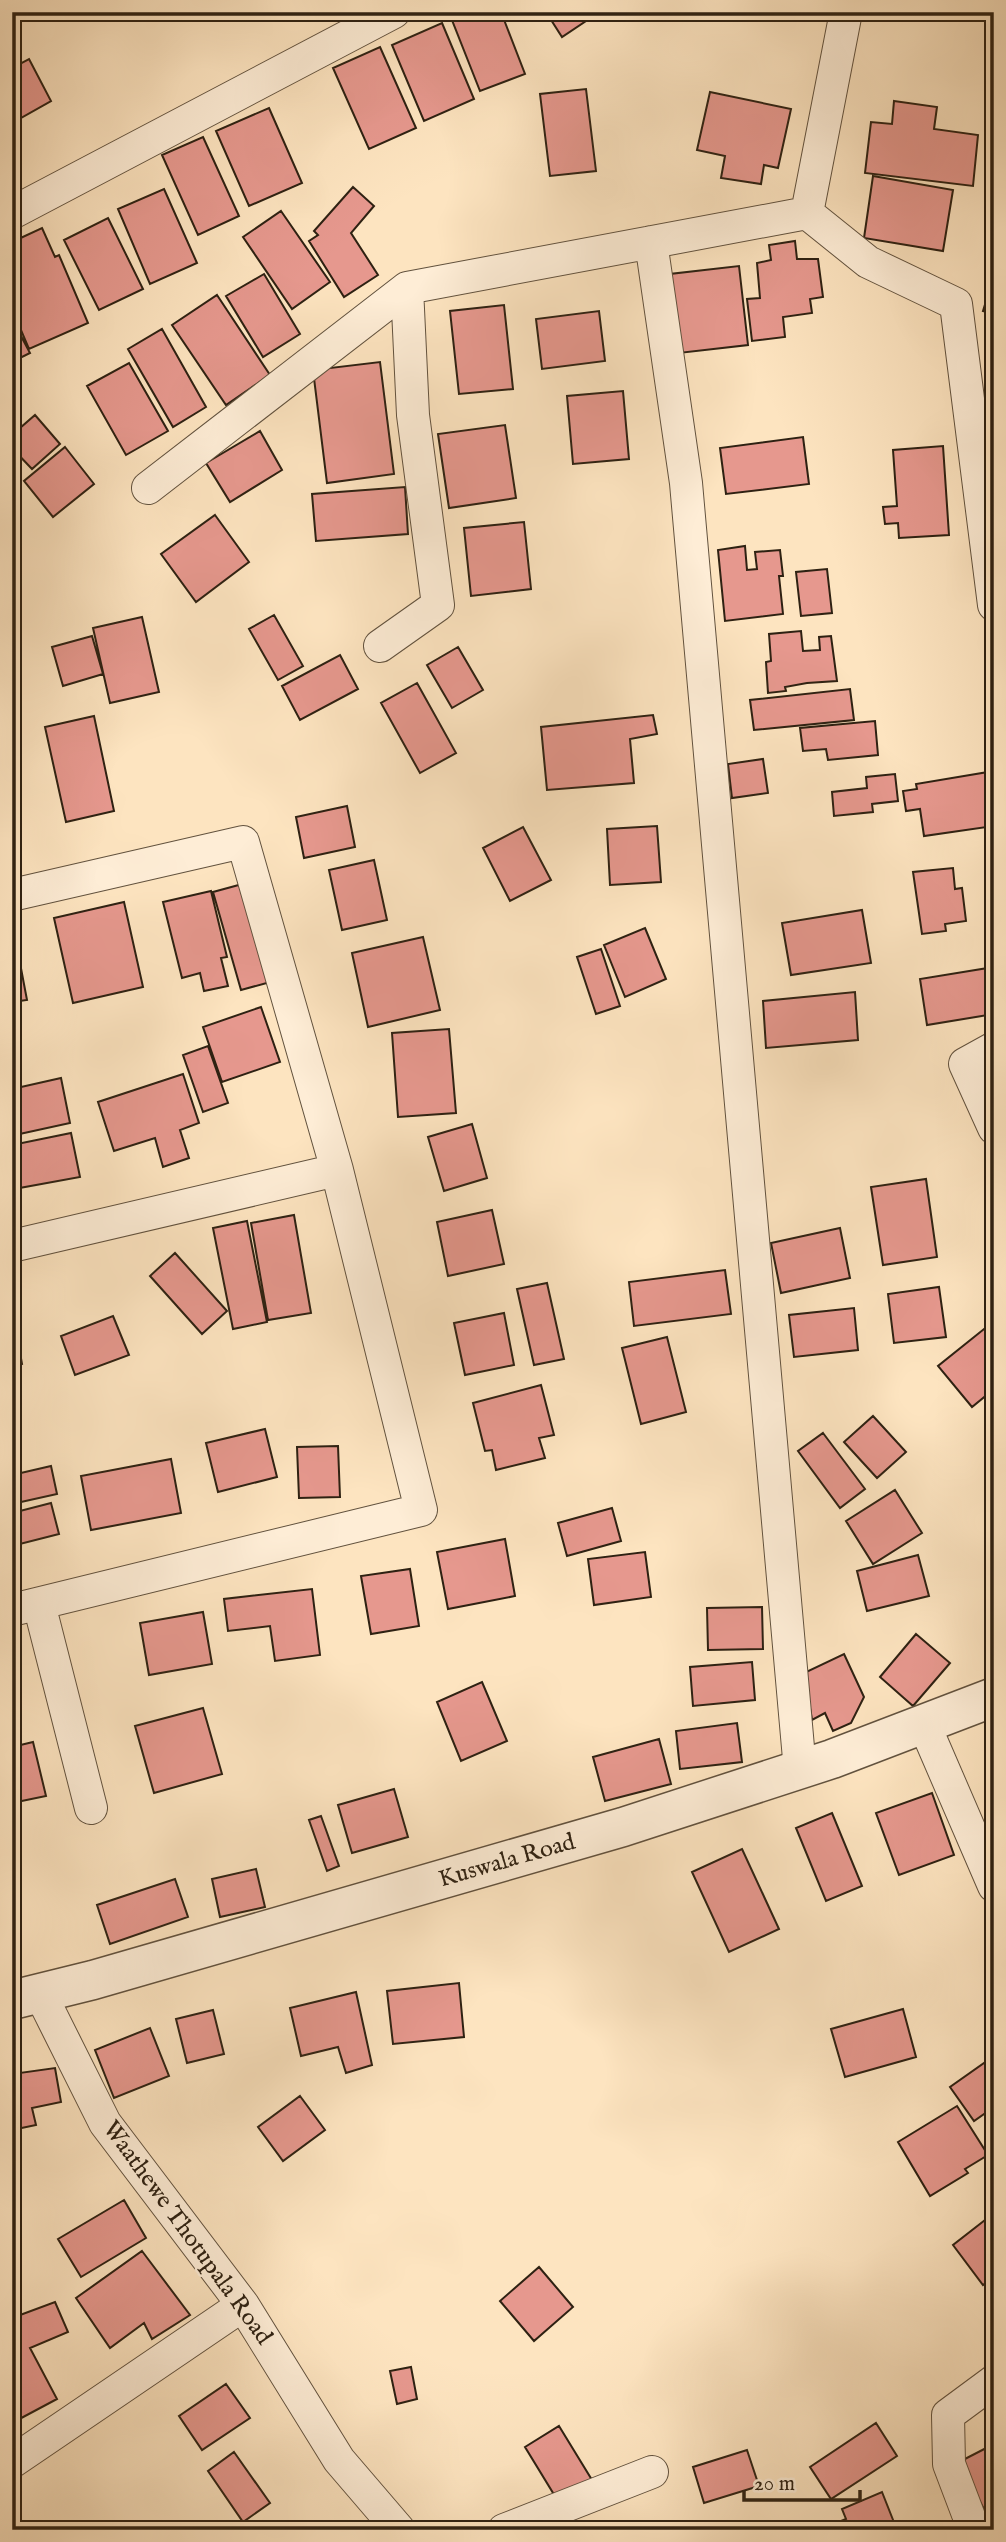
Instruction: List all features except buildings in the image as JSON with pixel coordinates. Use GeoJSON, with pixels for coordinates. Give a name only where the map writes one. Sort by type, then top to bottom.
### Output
{"type":"FeatureCollection","features":[{"type":"Feature","properties":{"kind":"street"},"geometry":{"type":"LineString","coordinates":[[12,213],[394,12]]}},
{"type":"Feature","properties":{"kind":"street"},"geometry":{"type":"LineString","coordinates":[[807,213],[846,12]]}},
{"type":"Feature","properties":{"kind":"street"},"geometry":{"type":"LineString","coordinates":[[148,488],[407,288],[807,213],[868,262],[956,304],[994,605]]}},
{"type":"Feature","properties":{"kind":"street"},"geometry":{"type":"LineString","coordinates":[[651,242],[686,483],[800,1770]]}},
{"type":"Feature","properties":{"kind":"street"},"geometry":{"type":"LineString","coordinates":[[380,646],[438,605],[413,415],[407,288]]}},
{"type":"Feature","properties":{"kind":"street"},"geometry":{"type":"LineString","coordinates":[[12,895],[243,842],[337,1170],[421,1510],[26,1607],[91,1808]]}},
{"type":"Feature","properties":{"kind":"street"},"geometry":{"type":"LineString","coordinates":[[994,1048],[965,1065],[994,1128]]}},
{"type":"Feature","properties":{"kind":"street"},"geometry":{"type":"LineString","coordinates":[[12,1246],[337,1170]]}},
{"type":"Feature","properties":{"kind":"street","name":"Kuswala Road"},"geometry":{"type":"LineString","coordinates":[[26,1996],[623,1827],[800,1770],[994,1696]]}},
{"type":"Feature","properties":{"kind":"street"},"geometry":{"type":"LineString","coordinates":[[924,1724],[994,1886]]}},
{"type":"Feature","properties":{"kind":"street","name":"Waathewe Thotupala Road"},"geometry":{"type":"LineString","coordinates":[[26,1996],[106,2123],[243,2305],[340,2460],[399,2530]]}},
{"type":"Feature","properties":{"kind":"street"},"geometry":{"type":"LineString","coordinates":[[12,2462],[243,2305]]}},
{"type":"Feature","properties":{"kind":"street"},"geometry":{"type":"LineString","coordinates":[[974,2530],[949,2464],[948,2415],[994,2381]]}},
{"type":"Feature","properties":{"kind":"street"},"geometry":{"type":"LineString","coordinates":[[504,2530],[652,2472]]}}]}
